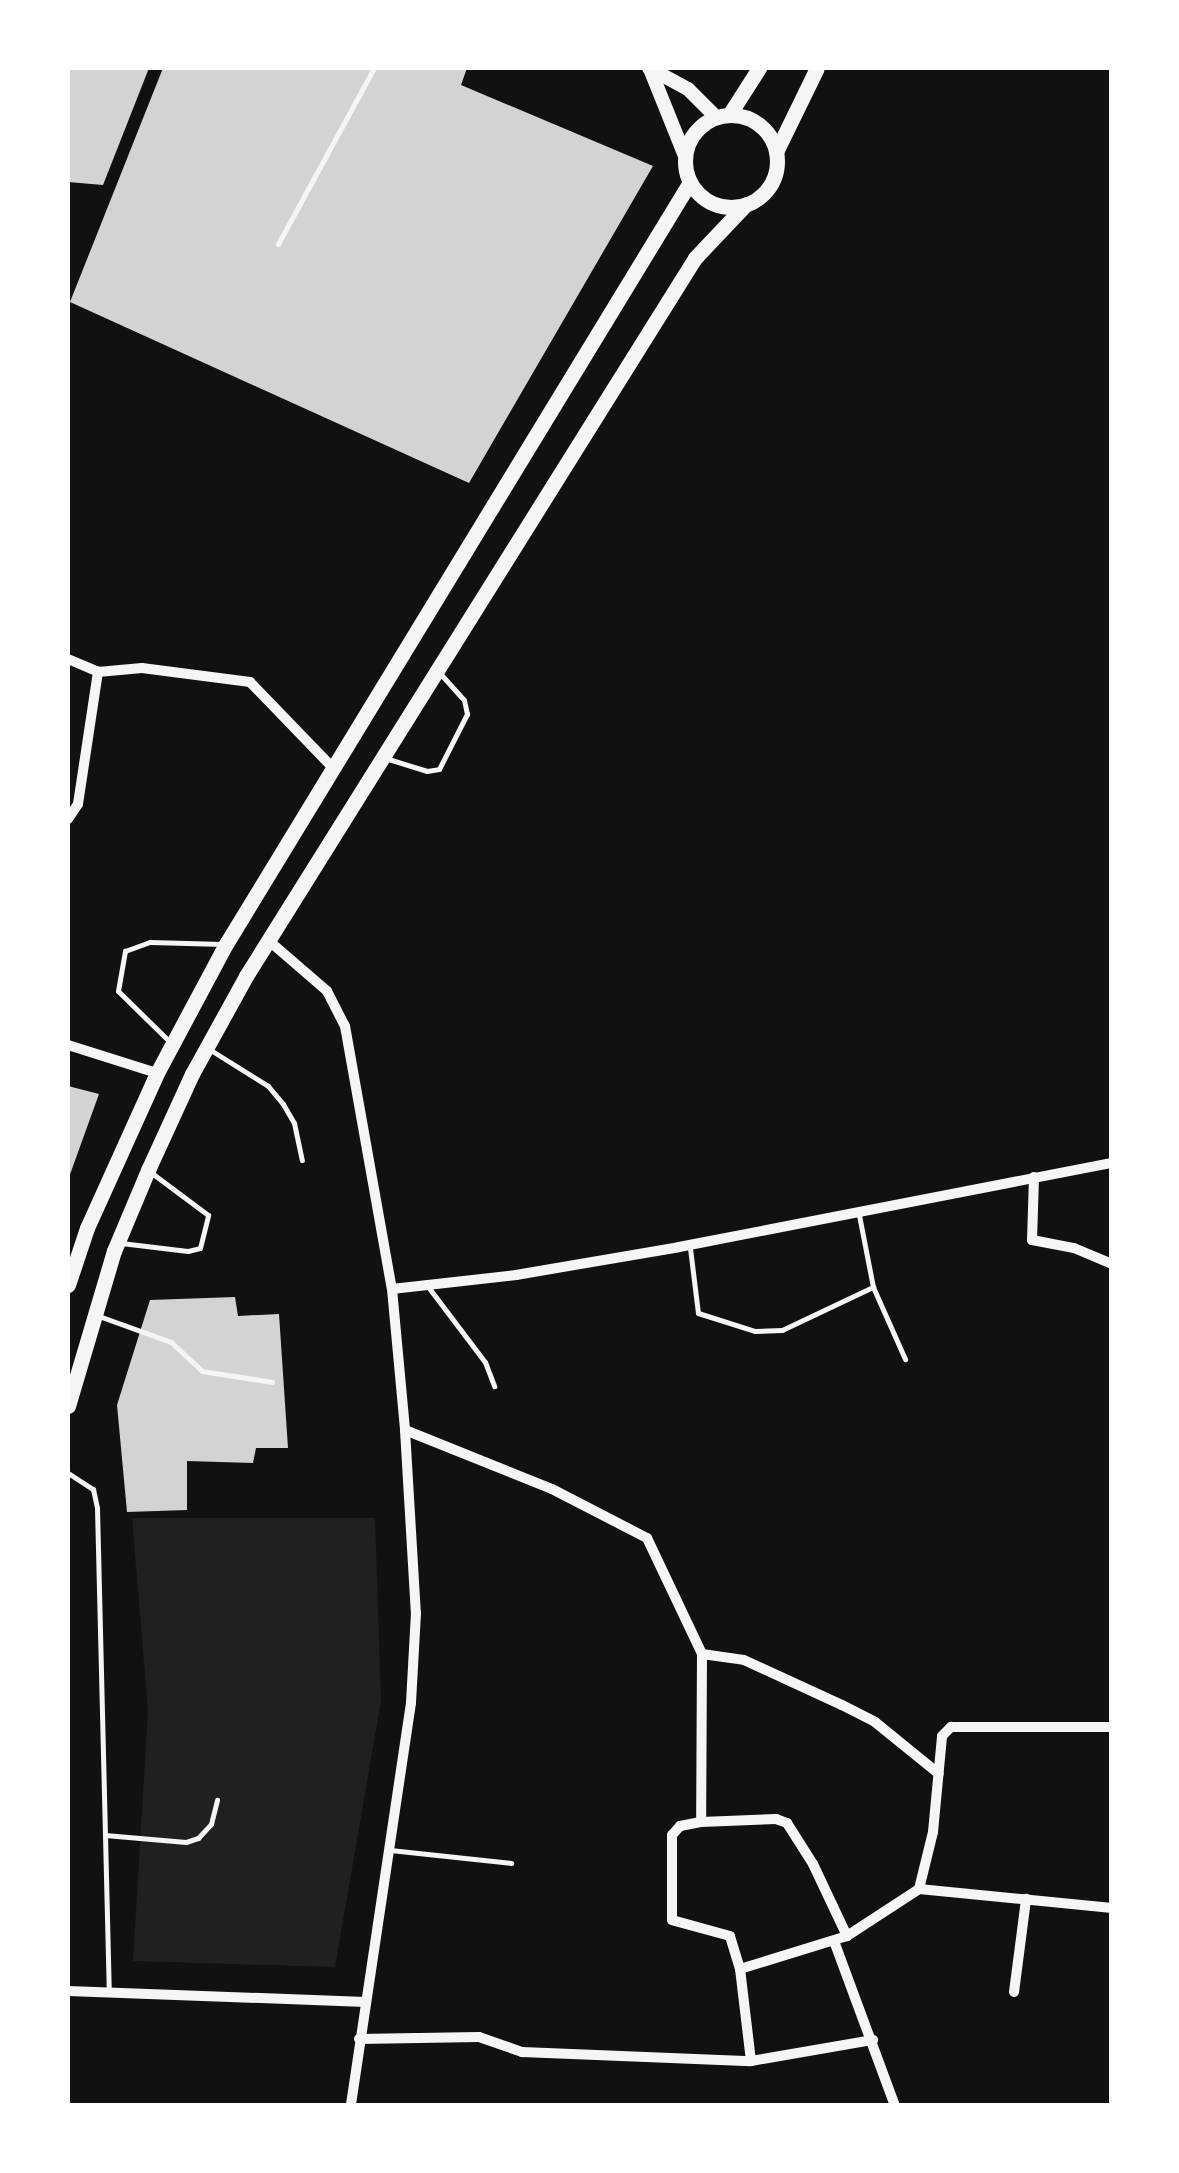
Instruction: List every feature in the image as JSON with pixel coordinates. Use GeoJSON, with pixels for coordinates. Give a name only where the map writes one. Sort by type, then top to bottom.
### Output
{"type":"FeatureCollection","features":[{"type":"Feature","properties":{"kind":"highway"},"geometry":{"type":"LineString","coordinates":[[746,204],[720,206],[698,192],[690,182],[685,156],[694,132],[722,116],[759,68]]}},
{"type":"Feature","properties":{"kind":"highway"},"geometry":{"type":"LineString","coordinates":[[776,152],[817,68]]}},
{"type":"Feature","properties":{"kind":"highway"},"geometry":{"type":"LineString","coordinates":[[68,1406],[118,1242],[148,1170],[206,1048],[268,940],[695,258],[746,204],[767,189],[777,165],[776,152],[764,129],[742,116],[722,116]]}},
{"type":"Feature","properties":{"kind":"highway"},"geometry":{"type":"LineString","coordinates":[[68,1285],[86,1228],[157,1073],[226,944],[690,182]]}},
{"type":"Feature","properties":{"kind":"main road"},"geometry":{"type":"LineString","coordinates":[[648,68],[688,89],[722,116]]}},
{"type":"Feature","properties":{"kind":"main road"},"geometry":{"type":"LineString","coordinates":[[648,68],[685,156]]}},
{"type":"Feature","properties":{"kind":"street"},"geometry":{"type":"LineString","coordinates":[[68,659],[98,672],[142,668],[250,682],[334,769]]}},
{"type":"Feature","properties":{"kind":"street"},"geometry":{"type":"LineString","coordinates":[[68,818],[78,804],[98,672]]}},
{"type":"Feature","properties":{"kind":"street"},"geometry":{"type":"LineString","coordinates":[[268,940],[327,991],[345,1026],[392,1289],[405,1430],[416,1613],[411,1703],[352,2106]]}},
{"type":"Feature","properties":{"kind":"street"},"geometry":{"type":"LineString","coordinates":[[68,1045],[157,1073]]}},
{"type":"Feature","properties":{"kind":"street"},"geometry":{"type":"LineString","coordinates":[[392,1289],[516,1275],[1112,1164]]}},
{"type":"Feature","properties":{"kind":"street"},"geometry":{"type":"LineString","coordinates":[[1034,1177],[1032,1240],[1074,1248],[1112,1264]]}},
{"type":"Feature","properties":{"kind":"street"},"geometry":{"type":"LineString","coordinates":[[405,1430],[552,1489],[647,1538],[702,1654],[701,1822]]}},
{"type":"Feature","properties":{"kind":"street"},"geometry":{"type":"LineString","coordinates":[[702,1654],[744,1660],[842,1705],[875,1722],[939,1774]]}},
{"type":"Feature","properties":{"kind":"street"},"geometry":{"type":"LineString","coordinates":[[919,1889],[933,1832],[942,1736],[951,1727],[1112,1726]]}},
{"type":"Feature","properties":{"kind":"street"},"geometry":{"type":"LineString","coordinates":[[752,2061],[740,1969],[730,1936],[672,1920],[672,1835],[680,1826],[701,1822],[776,1819],[787,1823],[813,1864],[847,1936]]}},
{"type":"Feature","properties":{"kind":"street"},"geometry":{"type":"LineString","coordinates":[[740,1969],[847,1936],[919,1889],[1112,1908]]}},
{"type":"Feature","properties":{"kind":"street"},"geometry":{"type":"LineString","coordinates":[[1014,1992],[1026,1899]]}},
{"type":"Feature","properties":{"kind":"street"},"geometry":{"type":"LineString","coordinates":[[834,1941],[894,2106]]}},
{"type":"Feature","properties":{"kind":"street"},"geometry":{"type":"LineString","coordinates":[[68,1990],[366,2002]]}},
{"type":"Feature","properties":{"kind":"street"},"geometry":{"type":"LineString","coordinates":[[359,2038],[478,2037],[522,2052],[752,2061],[873,2040]]}},
{"type":"Feature","properties":{"kind":"lane"},"geometry":{"type":"LineString","coordinates":[[278,244],[374,68]]}},
{"type":"Feature","properties":{"kind":"lane"},"geometry":{"type":"LineString","coordinates":[[382,757],[427,771],[439,769],[467,707],[436,670]]}},
{"type":"Feature","properties":{"kind":"lane"},"geometry":{"type":"LineString","coordinates":[[172,1044],[118,991],[125,951],[150,942],[226,944]]}},
{"type":"Feature","properties":{"kind":"lane"},"geometry":{"type":"LineString","coordinates":[[206,1048],[268,1086],[294,1124],[302,1160]]}},
{"type":"Feature","properties":{"kind":"lane"},"geometry":{"type":"LineString","coordinates":[[118,1242],[188,1251],[200,1248],[208,1215],[148,1170]]}},
{"type":"Feature","properties":{"kind":"lane"},"geometry":{"type":"LineString","coordinates":[[858,1212],[873,1287],[905,1359]]}},
{"type":"Feature","properties":{"kind":"lane"},"geometry":{"type":"LineString","coordinates":[[690,1244],[698,1313],[755,1332],[782,1330],[873,1287]]}},
{"type":"Feature","properties":{"kind":"lane"},"geometry":{"type":"LineString","coordinates":[[427,1286],[485,1362],[494,1386]]}},
{"type":"Feature","properties":{"kind":"lane"},"geometry":{"type":"LineString","coordinates":[[94,1314],[171,1342],[202,1372],[272,1382]]}},
{"type":"Feature","properties":{"kind":"lane"},"geometry":{"type":"LineString","coordinates":[[68,1473],[93,1489],[97,1508],[109,1992]]}},
{"type":"Feature","properties":{"kind":"lane"},"geometry":{"type":"LineString","coordinates":[[105,1836],[186,1842],[198,1838],[211,1824],[217,1800]]}},
{"type":"Feature","properties":{"kind":"lane"},"geometry":{"type":"LineString","coordinates":[[388,1850],[511,1863]]}},
{"type":"Feature","properties":{"kind":"shaded area"},"geometry":{"type":"Polygon","coordinates":[[[132,1518],[375,1518],[381,1701],[335,1967],[133,1961],[148,1711],[132,1518]]]}},
{"type":"Feature","properties":{"kind":"building"},"geometry":{"type":"Polygon","coordinates":[[[68,68],[149,68],[103,185],[68,182],[68,68]]]}},
{"type":"Feature","properties":{"kind":"building"},"geometry":{"type":"Polygon","coordinates":[[[163,68],[467,68],[461,85],[653,166],[469,483],[70,302],[163,68]]]}},
{"type":"Feature","properties":{"kind":"building"},"geometry":{"type":"Polygon","coordinates":[[[68,1086],[99,1094],[68,1180],[68,1086]]]}},
{"type":"Feature","properties":{"kind":"building"},"geometry":{"type":"Polygon","coordinates":[[[235,1297],[238,1316],[279,1314],[288,1448],[256,1448],[253,1463],[187,1461],[187,1510],[127,1512],[117,1405],[150,1300],[235,1297]]]}}]}
